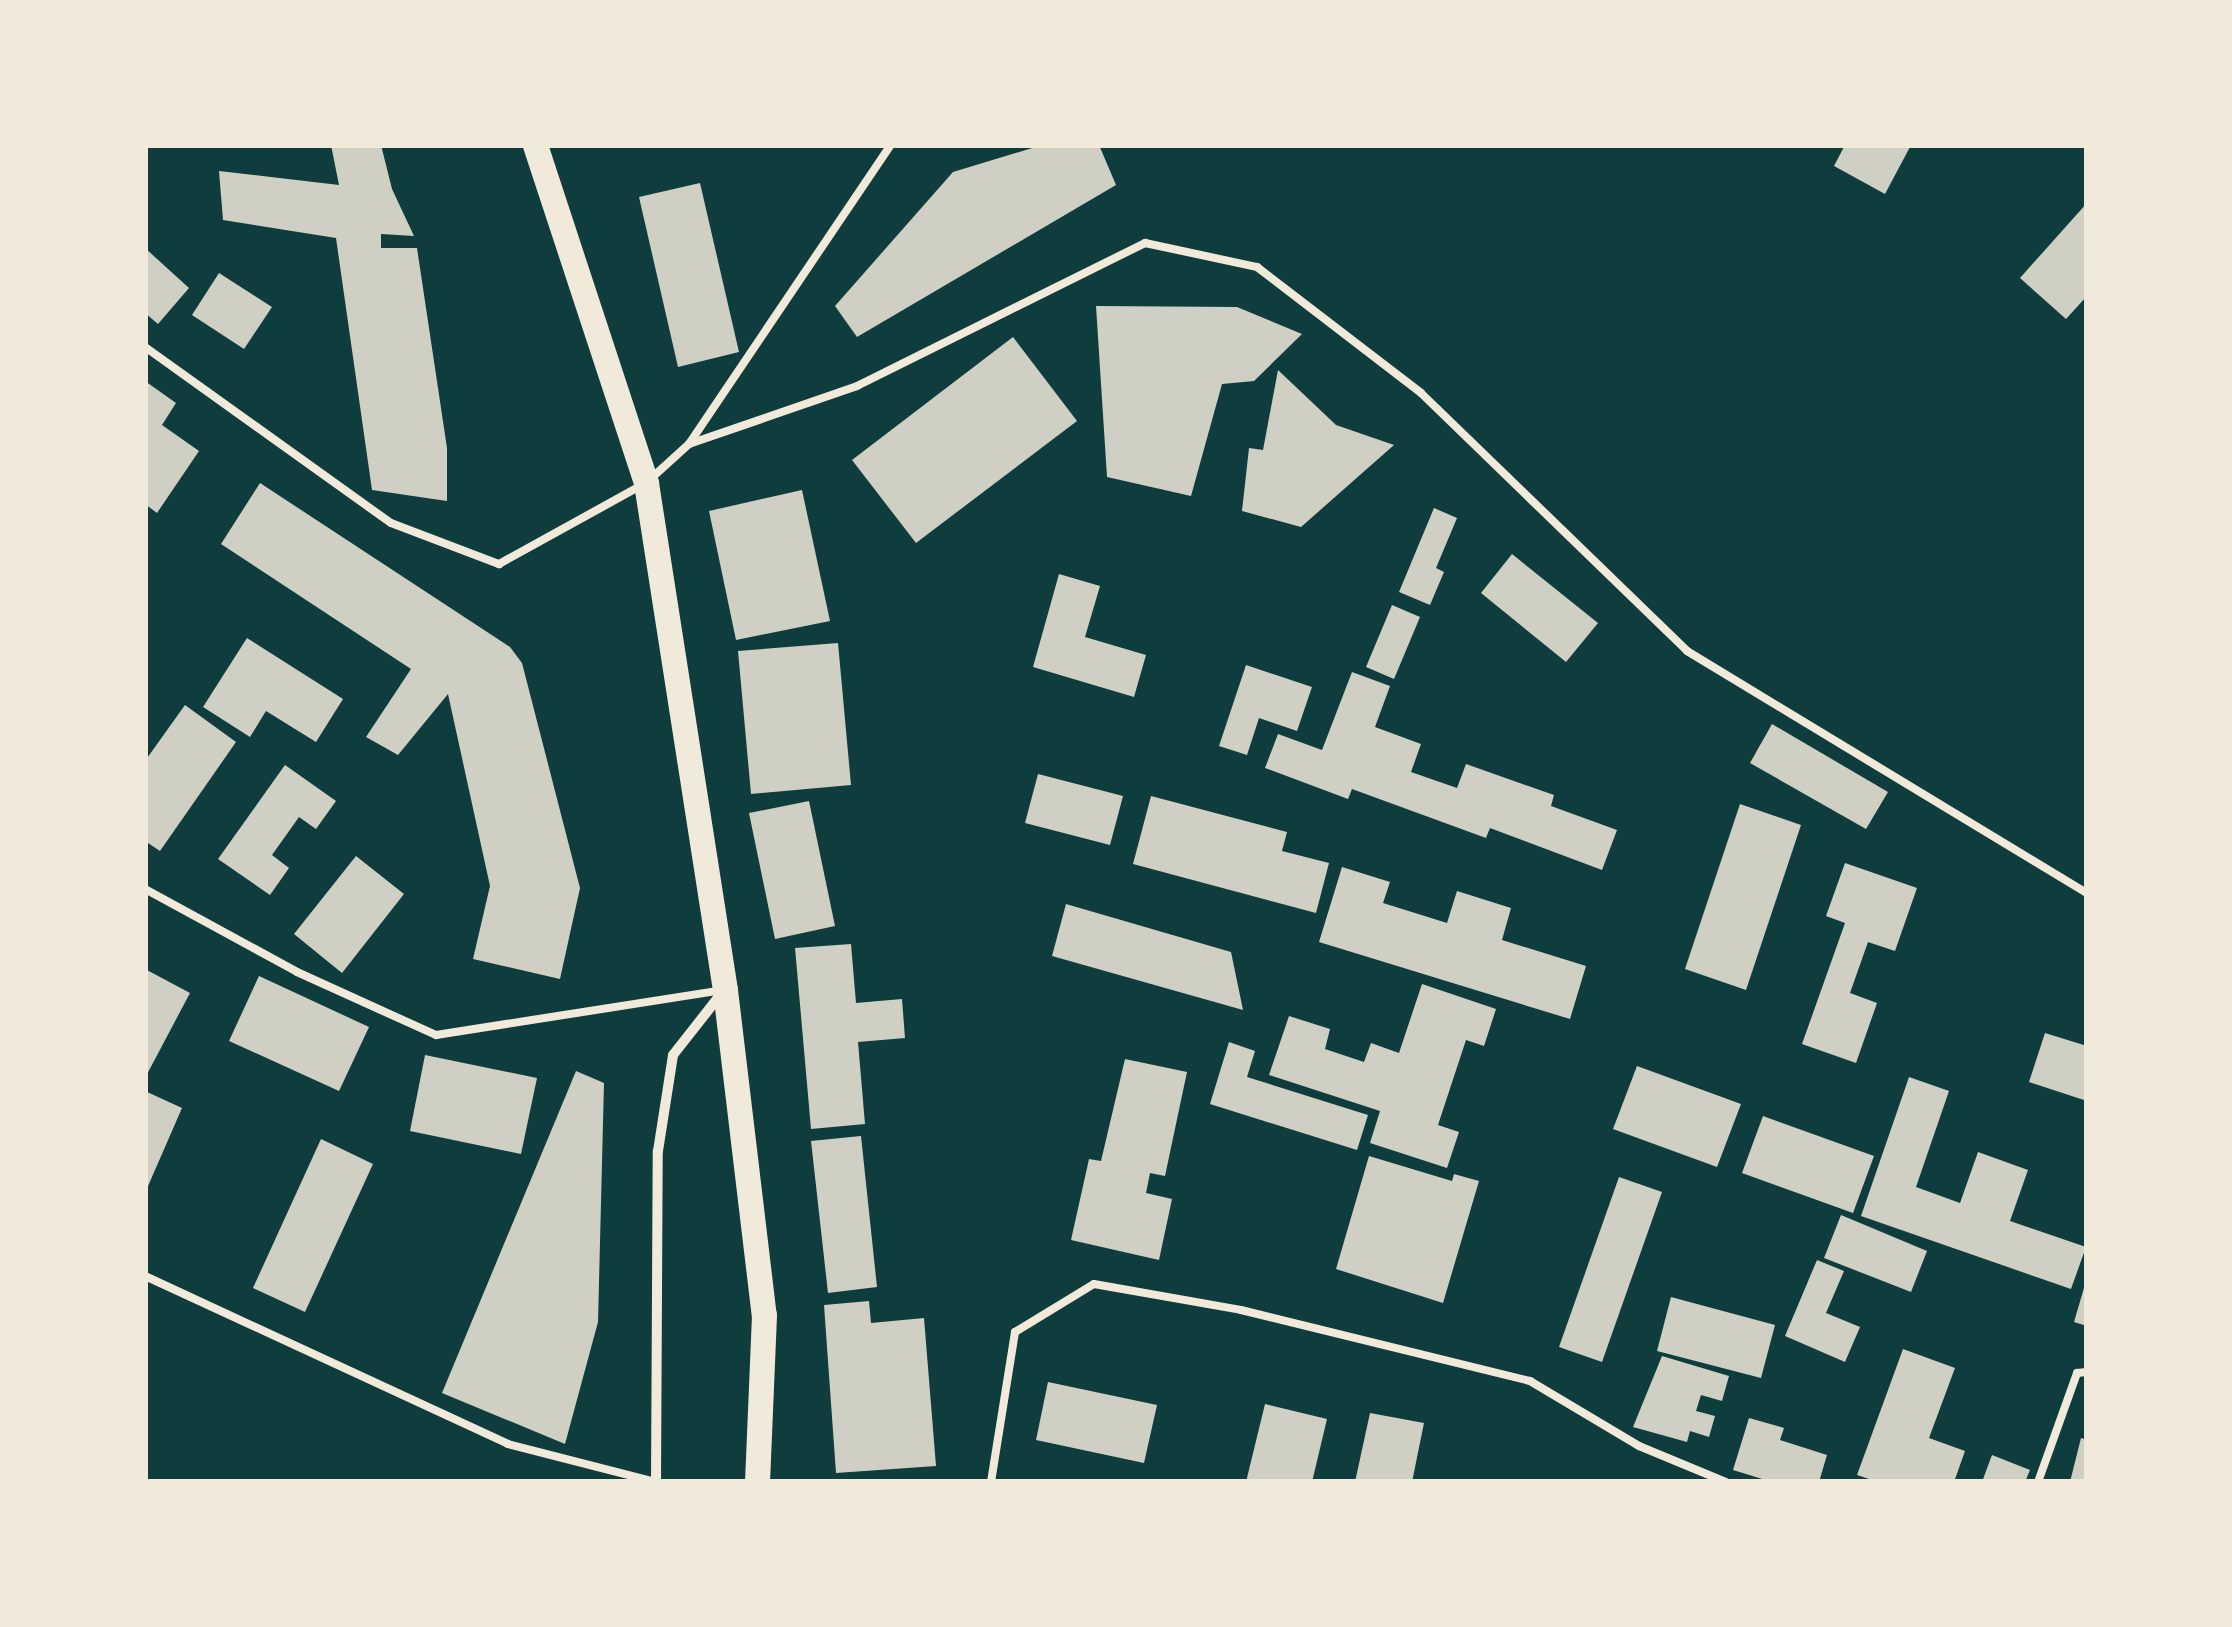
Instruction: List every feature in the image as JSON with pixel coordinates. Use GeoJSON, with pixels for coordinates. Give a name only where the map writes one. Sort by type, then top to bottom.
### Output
{"type":"FeatureCollection","features":[{"type":"Feature","properties":{"kind":"main road"},"geometry":{"type":"LineString","coordinates":[[536,145],[646,483],[725,990],[764,1316],[757,1482]]}},
{"type":"Feature","properties":{"kind":"street"},"geometry":{"type":"LineString","coordinates":[[656,1482],[658,1152],[673,1055],[725,990]]}},
{"type":"Feature","properties":{"kind":"lane"},"geometry":{"type":"LineString","coordinates":[[145,347],[391,523],[499,564],[646,483],[690,444],[891,145]]}},
{"type":"Feature","properties":{"kind":"lane"},"geometry":{"type":"LineString","coordinates":[[690,444],[856,386],[1144,243],[1257,267],[1421,393],[1687,651],[2087,893]]}},
{"type":"Feature","properties":{"kind":"lane"},"geometry":{"type":"LineString","coordinates":[[145,889],[297,972],[436,1035],[725,990]]}},
{"type":"Feature","properties":{"kind":"lane"},"geometry":{"type":"LineString","coordinates":[[145,1276],[508,1444],[656,1482]]}},
{"type":"Feature","properties":{"kind":"lane"},"geometry":{"type":"LineString","coordinates":[[990,1482],[1016,1332],[1094,1284],[1241,1310],[1530,1382],[1638,1446],[1726,1482]]}},
{"type":"Feature","properties":{"kind":"lane"},"geometry":{"type":"LineString","coordinates":[[2038,1482],[2078,1373],[2087,1372]]}},
{"type":"Feature","properties":{"kind":"building"},"geometry":{"type":"Polygon","coordinates":[[[331,145],[381,145],[392,189],[414,236],[381,234],[381,248],[417,248],[447,448],[447,501],[372,490],[336,238],[223,220],[219,171],[339,185],[331,145]]]}},
{"type":"Feature","properties":{"kind":"building"},"geometry":{"type":"Polygon","coordinates":[[[1042,145],[1099,145],[1116,185],[857,337],[835,306],[953,172],[1042,145]]]}},
{"type":"Feature","properties":{"kind":"building"},"geometry":{"type":"Polygon","coordinates":[[[1845,145],[1911,145],[1885,194],[1834,166],[1845,145]]]}},
{"type":"Feature","properties":{"kind":"building"},"geometry":{"type":"Polygon","coordinates":[[[700,183],[739,352],[678,367],[639,197],[700,183]]]}},
{"type":"Feature","properties":{"kind":"building"},"geometry":{"type":"Polygon","coordinates":[[[2087,203],[2087,296],[2066,319],[2020,278],[2087,203]]]}},
{"type":"Feature","properties":{"kind":"building"},"geometry":{"type":"Polygon","coordinates":[[[145,248],[189,288],[158,324],[145,313],[145,248]]]}},
{"type":"Feature","properties":{"kind":"building"},"geometry":{"type":"Polygon","coordinates":[[[219,273],[272,307],[244,349],[192,315],[219,273]]]}},
{"type":"Feature","properties":{"kind":"building"},"geometry":{"type":"Polygon","coordinates":[[[1096,306],[1237,307],[1302,334],[1254,381],[1222,384],[1191,496],[1107,477],[1096,306]]]}},
{"type":"Feature","properties":{"kind":"building"},"geometry":{"type":"Polygon","coordinates":[[[1013,337],[1077,421],[916,543],[852,460],[1013,337]]]}},
{"type":"Feature","properties":{"kind":"building"},"geometry":{"type":"Polygon","coordinates":[[[1278,370],[1336,425],[1394,445],[1301,527],[1242,511],[1249,448],[1263,450],[1278,370]]]}},
{"type":"Feature","properties":{"kind":"building"},"geometry":{"type":"Polygon","coordinates":[[[145,381],[176,403],[162,425],[199,451],[157,513],[145,504],[145,381]]]}},
{"type":"Feature","properties":{"kind":"building"},"geometry":{"type":"Polygon","coordinates":[[[260,483],[510,647],[522,663],[580,888],[560,979],[473,959],[490,886],[448,694],[398,755],[366,737],[411,669],[221,544],[260,483]]]}},
{"type":"Feature","properties":{"kind":"building"},"geometry":{"type":"Polygon","coordinates":[[[802,490],[830,621],[736,640],[709,511],[802,490]]]}},
{"type":"Feature","properties":{"kind":"building"},"geometry":{"type":"Polygon","coordinates":[[[1434,508],[1457,518],[1436,568],[1444,572],[1430,605],[1399,592],[1434,508]]]}},
{"type":"Feature","properties":{"kind":"building"},"geometry":{"type":"Polygon","coordinates":[[[1512,554],[1598,623],[1566,662],[1481,593],[1512,554]]]}},
{"type":"Feature","properties":{"kind":"building"},"geometry":{"type":"Polygon","coordinates":[[[1059,574],[1100,586],[1085,637],[1146,655],[1134,697],[1033,667],[1059,574]]]}},
{"type":"Feature","properties":{"kind":"building"},"geometry":{"type":"Polygon","coordinates":[[[1392,605],[1420,617],[1394,679],[1366,667],[1392,605]]]}},
{"type":"Feature","properties":{"kind":"building"},"geometry":{"type":"Polygon","coordinates":[[[247,638],[343,699],[316,742],[266,711],[250,737],[203,707],[247,638]]]}},
{"type":"Feature","properties":{"kind":"building"},"geometry":{"type":"Polygon","coordinates":[[[838,643],[851,785],[751,794],[738,651],[838,643]]]}},
{"type":"Feature","properties":{"kind":"building"},"geometry":{"type":"Polygon","coordinates":[[[1246,665],[1312,687],[1297,731],[1259,718],[1247,755],[1219,746],[1246,665]]]}},
{"type":"Feature","properties":{"kind":"building"},"geometry":{"type":"Polygon","coordinates":[[[1352,672],[1390,686],[1375,727],[1421,744],[1411,772],[1457,788],[1466,764],[1554,795],[1551,806],[1617,830],[1602,870],[1490,828],[1486,838],[1352,789],[1348,799],[1265,768],[1278,734],[1322,750],[1352,672]]]}},
{"type":"Feature","properties":{"kind":"building"},"geometry":{"type":"Polygon","coordinates":[[[185,705],[236,742],[160,851],[145,841],[145,761],[185,705]]]}},
{"type":"Feature","properties":{"kind":"building"},"geometry":{"type":"Polygon","coordinates":[[[1772,724],[1888,792],[1866,829],[1750,763],[1772,724]]]}},
{"type":"Feature","properties":{"kind":"building"},"geometry":{"type":"Polygon","coordinates":[[[285,765],[336,801],[316,829],[299,817],[272,855],[289,868],[270,895],[218,859],[285,765]]]}},
{"type":"Feature","properties":{"kind":"building"},"geometry":{"type":"Polygon","coordinates":[[[1038,774],[1123,796],[1110,845],[1025,823],[1038,774]]]}},
{"type":"Feature","properties":{"kind":"building"},"geometry":{"type":"Polygon","coordinates":[[[1151,796],[1287,832],[1282,851],[1329,863],[1316,913],[1133,864],[1151,796]]]}},
{"type":"Feature","properties":{"kind":"building"},"geometry":{"type":"Polygon","coordinates":[[[809,801],[835,926],[775,939],[749,813],[809,801]]]}},
{"type":"Feature","properties":{"kind":"building"},"geometry":{"type":"Polygon","coordinates":[[[1740,804],[1801,825],[1746,990],[1685,969],[1740,804]]]}},
{"type":"Feature","properties":{"kind":"building"},"geometry":{"type":"Polygon","coordinates":[[[356,856],[404,894],[342,973],[294,934],[356,856]]]}},
{"type":"Feature","properties":{"kind":"building"},"geometry":{"type":"Polygon","coordinates":[[[1845,863],[1917,888],[1895,951],[1868,942],[1850,993],[1877,1003],[1856,1063],[1802,1044],[1845,923],[1826,916],[1845,863]]]}},
{"type":"Feature","properties":{"kind":"building"},"geometry":{"type":"Polygon","coordinates":[[[1342,867],[1390,882],[1383,903],[1447,923],[1457,891],[1511,908],[1502,940],[1586,966],[1570,1019],[1319,942],[1342,867]]]}},
{"type":"Feature","properties":{"kind":"building"},"geometry":{"type":"Polygon","coordinates":[[[1066,904],[1231,952],[1243,1010],[1052,956],[1066,904]]]}},
{"type":"Feature","properties":{"kind":"building"},"geometry":{"type":"Polygon","coordinates":[[[851,944],[856,1003],[902,999],[905,1038],[858,1042],[865,1124],[811,1129],[795,948],[851,944]]]}},
{"type":"Feature","properties":{"kind":"building"},"geometry":{"type":"Polygon","coordinates":[[[145,969],[190,993],[145,1078],[145,969]]]}},
{"type":"Feature","properties":{"kind":"building"},"geometry":{"type":"Polygon","coordinates":[[[259,976],[369,1027],[339,1091],[229,1041],[259,976]]]}},
{"type":"Feature","properties":{"kind":"building"},"geometry":{"type":"Polygon","coordinates":[[[1422,984],[1496,1009],[1484,1046],[1466,1040],[1438,1125],[1459,1132],[1447,1168],[1370,1143],[1380,1111],[1269,1075],[1289,1016],[1330,1029],[1325,1049],[1364,1062],[1371,1043],[1399,1053],[1422,984]]]}},
{"type":"Feature","properties":{"kind":"building"},"geometry":{"type":"Polygon","coordinates":[[[2045,1033],[2087,1046],[2087,1101],[2029,1082],[2045,1033]]]}},
{"type":"Feature","properties":{"kind":"building"},"geometry":{"type":"Polygon","coordinates":[[[1229,1042],[1255,1051],[1247,1077],[1368,1115],[1357,1150],[1210,1104],[1229,1042]]]}},
{"type":"Feature","properties":{"kind":"building"},"geometry":{"type":"Polygon","coordinates":[[[425,1055],[537,1078],[521,1154],[410,1131],[425,1055]]]}},
{"type":"Feature","properties":{"kind":"building"},"geometry":{"type":"Polygon","coordinates":[[[1125,1059],[1187,1072],[1165,1176],[1150,1173],[1146,1193],[1172,1199],[1159,1260],[1071,1240],[1089,1159],[1101,1161],[1125,1059]]]}},
{"type":"Feature","properties":{"kind":"building"},"geometry":{"type":"Polygon","coordinates":[[[1637,1066],[1741,1104],[1717,1167],[1613,1129],[1637,1066]]]}},
{"type":"Feature","properties":{"kind":"building"},"geometry":{"type":"Polygon","coordinates":[[[576,1071],[604,1083],[598,1322],[565,1444],[442,1393],[576,1071]]]}},
{"type":"Feature","properties":{"kind":"building"},"geometry":{"type":"Polygon","coordinates":[[[1909,1077],[1949,1091],[1916,1187],[1960,1203],[1978,1152],[2028,1170],[2010,1221],[2086,1247],[2071,1289],[1861,1216],[1909,1077]]]}},
{"type":"Feature","properties":{"kind":"building"},"geometry":{"type":"Polygon","coordinates":[[[145,1091],[182,1108],[145,1193],[145,1091]]]}},
{"type":"Feature","properties":{"kind":"building"},"geometry":{"type":"Polygon","coordinates":[[[1763,1116],[1874,1156],[1853,1213],[1742,1173],[1763,1116]]]}},
{"type":"Feature","properties":{"kind":"building"},"geometry":{"type":"Polygon","coordinates":[[[861,1136],[877,1287],[828,1293],[811,1141],[861,1136]]]}},
{"type":"Feature","properties":{"kind":"building"},"geometry":{"type":"Polygon","coordinates":[[[321,1139],[373,1164],[305,1312],[253,1288],[321,1139]]]}},
{"type":"Feature","properties":{"kind":"building"},"geometry":{"type":"Polygon","coordinates":[[[1369,1156],[1452,1181],[1454,1174],[1479,1181],[1443,1303],[1336,1269],[1369,1156]]]}},
{"type":"Feature","properties":{"kind":"building"},"geometry":{"type":"Polygon","coordinates":[[[1619,1177],[1662,1192],[1602,1362],[1559,1347],[1619,1177]]]}},
{"type":"Feature","properties":{"kind":"building"},"geometry":{"type":"Polygon","coordinates":[[[1841,1215],[1927,1251],[1911,1292],[1824,1258],[1841,1215]]]}},
{"type":"Feature","properties":{"kind":"building"},"geometry":{"type":"Polygon","coordinates":[[[1817,1260],[1844,1271],[1826,1313],[1860,1327],[1845,1362],[1785,1336],[1817,1260]]]}},
{"type":"Feature","properties":{"kind":"building"},"geometry":{"type":"Polygon","coordinates":[[[2087,1281],[2087,1326],[2074,1322],[2087,1281]]]}},
{"type":"Feature","properties":{"kind":"building"},"geometry":{"type":"Polygon","coordinates":[[[1671,1297],[1775,1325],[1761,1378],[1657,1351],[1671,1297]]]}},
{"type":"Feature","properties":{"kind":"building"},"geometry":{"type":"Polygon","coordinates":[[[869,1301],[871,1323],[924,1318],[936,1466],[836,1473],[824,1305],[869,1301]]]}},
{"type":"Feature","properties":{"kind":"building"},"geometry":{"type":"Polygon","coordinates":[[[1903,1349],[1955,1368],[1929,1438],[1965,1451],[1954,1482],[1878,1482],[1857,1475],[1903,1349]]]}},
{"type":"Feature","properties":{"kind":"building"},"geometry":{"type":"Polygon","coordinates":[[[1662,1356],[1729,1376],[1722,1401],[1701,1395],[1696,1411],[1715,1416],[1709,1437],[1690,1431],[1687,1442],[1633,1427],[1662,1356]]]}},
{"type":"Feature","properties":{"kind":"building"},"geometry":{"type":"Polygon","coordinates":[[[1048,1382],[1157,1405],[1144,1463],[1036,1440],[1048,1382]]]}},
{"type":"Feature","properties":{"kind":"building"},"geometry":{"type":"Polygon","coordinates":[[[1265,1404],[1327,1419],[1312,1482],[1246,1482],[1265,1404]]]}},
{"type":"Feature","properties":{"kind":"building"},"geometry":{"type":"Polygon","coordinates":[[[1370,1413],[1424,1423],[1412,1482],[1355,1482],[1370,1413]]]}},
{"type":"Feature","properties":{"kind":"building"},"geometry":{"type":"Polygon","coordinates":[[[1749,1418],[1784,1428],[1780,1440],[1827,1455],[1819,1482],[1772,1482],[1733,1470],[1749,1418]]]}},
{"type":"Feature","properties":{"kind":"building"},"geometry":{"type":"Polygon","coordinates":[[[2081,1438],[2087,1440],[2087,1482],[2070,1482],[2081,1438]]]}},
{"type":"Feature","properties":{"kind":"building"},"geometry":{"type":"Polygon","coordinates":[[[1992,1455],[2030,1470],[2025,1482],[1982,1482],[1992,1455]]]}}]}
